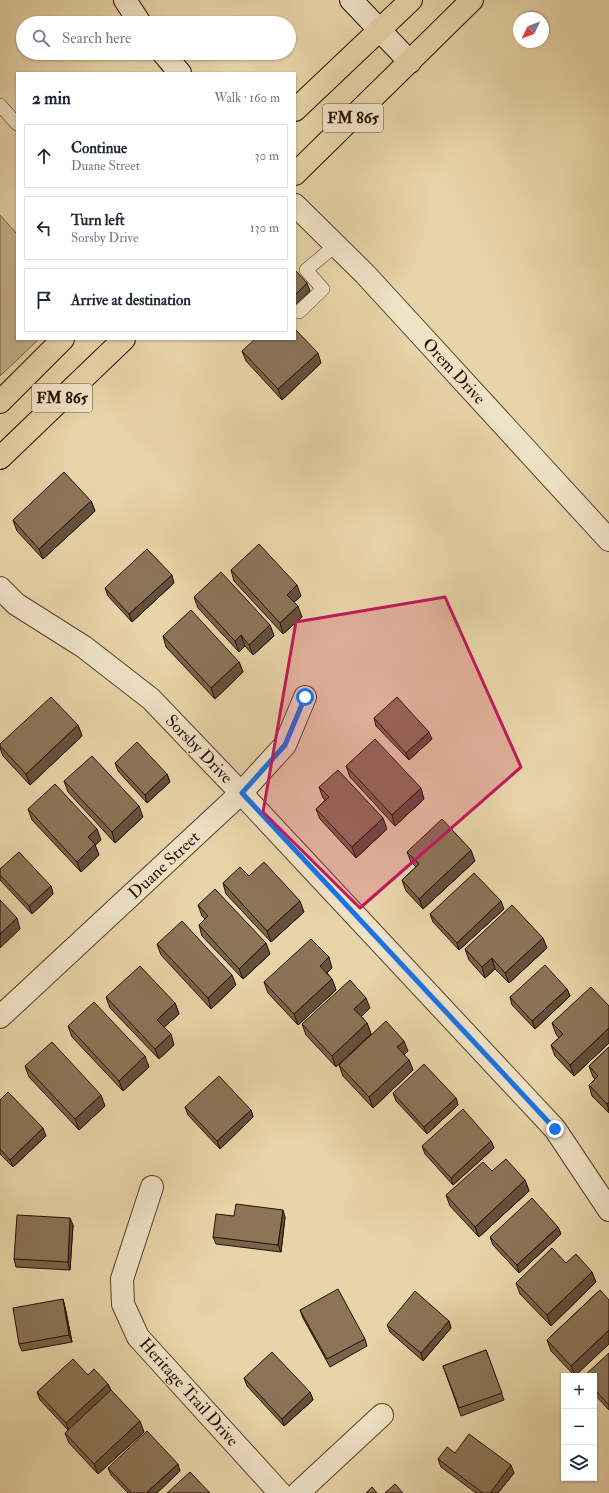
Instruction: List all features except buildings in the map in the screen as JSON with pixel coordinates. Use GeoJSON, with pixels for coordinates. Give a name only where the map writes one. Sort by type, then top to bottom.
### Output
{"type":"FeatureCollection","features":[{"type":"Feature","properties":{"kind":"main road","name":"FM 865"},"geometry":{"type":"LineString","coordinates":[[296,109],[411,0]]}},
{"type":"Feature","properties":{"kind":"main road","name":"FM 865"},"geometry":{"type":"LineString","coordinates":[[296,173],[472,0]]}},
{"type":"Feature","properties":{"kind":"main road","name":"FM 865"},"geometry":{"type":"LineString","coordinates":[[0,402],[62,340]]}},
{"type":"Feature","properties":{"kind":"main road","name":"FM 865"},"geometry":{"type":"LineString","coordinates":[[0,458],[123,340]]}},
{"type":"Feature","properties":{"kind":"street"},"geometry":{"type":"LineString","coordinates":[[125,0],[135,16]]}},
{"type":"Feature","properties":{"kind":"street"},"geometry":{"type":"LineString","coordinates":[[351,0],[410,62]]}},
{"type":"Feature","properties":{"kind":"street"},"geometry":{"type":"LineString","coordinates":[[169,60],[179,72]]}},
{"type":"Feature","properties":{"kind":"street","name":"Orem Drive"},"geometry":{"type":"LineString","coordinates":[[296,206],[370,280],[609,540]]}},
{"type":"Feature","properties":{"kind":"street","name":"Sorsby Drive"},"geometry":{"type":"LineString","coordinates":[[0,588],[16,604],[84,647],[151,699],[242,793],[555,1129],[609,1210]]}},
{"type":"Feature","properties":{"kind":"street","name":"Duane Street"},"geometry":{"type":"LineString","coordinates":[[0,1017],[242,793],[285,745],[305,697]]}},
{"type":"Feature","properties":{"kind":"street","name":"Heritage Trail Drive"},"geometry":{"type":"LineString","coordinates":[[152,1187],[122,1280],[123,1304],[138,1337],[280,1493]]}},
{"type":"Feature","properties":{"kind":"street"},"geometry":{"type":"LineString","coordinates":[[298,1493],[382,1415]]}},
{"type":"Feature","properties":{"kind":"lane"},"geometry":{"type":"LineString","coordinates":[[0,105],[16,123]]}},
{"type":"Feature","properties":{"kind":"lane"},"geometry":{"type":"LineString","coordinates":[[296,312],[299,312],[323,289],[306,270],[336,245]]}},
{"type":"Feature","properties":{"kind":"highlighted area"},"geometry":{"type":"Polygon","coordinates":[[[445,597],[521,767],[360,908],[263,812],[296,622],[445,597]]]}},
{"type":"Feature","properties":{"kind":"shaded area"},"geometry":{"type":"Polygon","coordinates":[[[0,215],[16,233],[16,340],[38,340],[0,376],[0,215]]]}},
{"type":"Feature","properties":{"kind":"route"},"geometry":{"type":"LineString","coordinates":[[305,697],[285,745],[242,793],[555,1129]]}}]}
